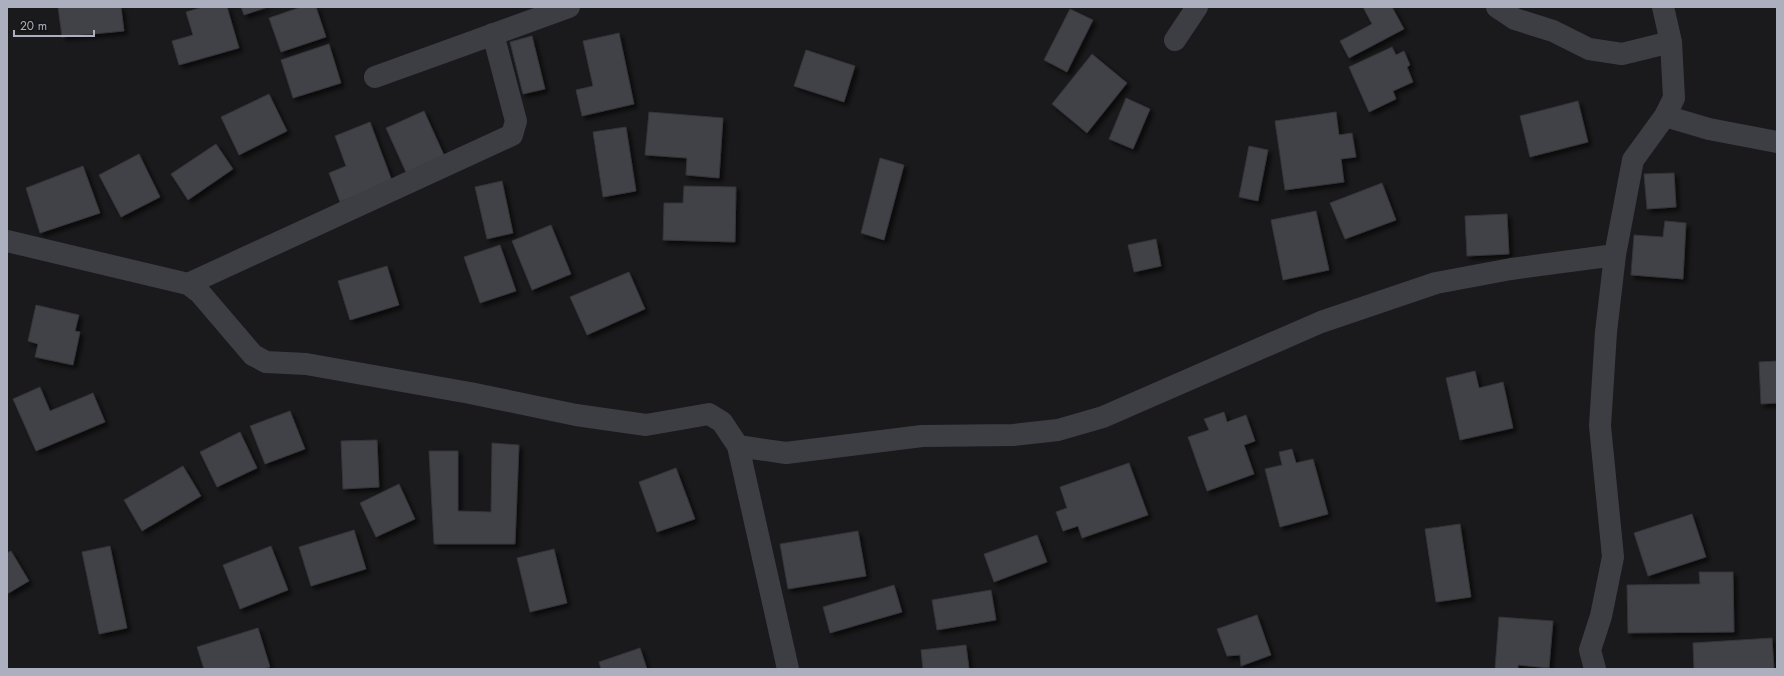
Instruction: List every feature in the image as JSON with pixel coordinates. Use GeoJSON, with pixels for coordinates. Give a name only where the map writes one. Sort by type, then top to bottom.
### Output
{"type":"FeatureCollection","features":[{"type":"Feature","properties":{"kind":"street"},"geometry":{"type":"LineString","coordinates":[[375,77],[569,7]]}},
{"type":"Feature","properties":{"kind":"street"},"geometry":{"type":"LineString","coordinates":[[1176,40],[1198,7]]}},
{"type":"Feature","properties":{"kind":"street"},"geometry":{"type":"LineString","coordinates":[[1497,7],[1515,19],[1553,31],[1589,49],[1622,54],[1671,42]]}},
{"type":"Feature","properties":{"kind":"street"},"geometry":{"type":"LineString","coordinates":[[1595,669],[1590,650],[1601,616],[1613,557],[1600,426],[1606,332],[1615,255],[1633,160],[1665,116],[1674,98],[1671,42],[1663,7]]}},
{"type":"Feature","properties":{"kind":"street"},"geometry":{"type":"LineString","coordinates":[[188,284],[512,135],[516,121],[494,34]]}},
{"type":"Feature","properties":{"kind":"street"},"geometry":{"type":"LineString","coordinates":[[1665,116],[1709,130],[1777,142]]}},
{"type":"Feature","properties":{"kind":"street"},"geometry":{"type":"LineString","coordinates":[[7,241],[188,284],[200,293],[253,355],[266,362],[306,364],[470,393],[576,415],[646,425],[709,414],[722,422],[738,446],[788,669]]}},
{"type":"Feature","properties":{"kind":"street"},"geometry":{"type":"LineString","coordinates":[[738,446],[786,453],[922,436],[1013,435],[1058,430],[1103,417],[1321,322],[1436,283],[1511,269],[1615,255]]}},
{"type":"Feature","properties":{"kind":"building"},"geometry":{"type":"Polygon","coordinates":[[[58,7],[121,7],[124,31],[62,37],[58,7]]]}},
{"type":"Feature","properties":{"kind":"building"},"geometry":{"type":"Polygon","coordinates":[[[203,7],[227,7],[239,48],[179,65],[172,41],[193,35],[186,12],[203,7]]]}},
{"type":"Feature","properties":{"kind":"building"},"geometry":{"type":"Polygon","coordinates":[[[241,7],[268,7],[244,15],[241,7]]]}},
{"type":"Feature","properties":{"kind":"building"},"geometry":{"type":"Polygon","coordinates":[[[301,7],[316,7],[326,37],[281,52],[269,18],[301,7]]]}},
{"type":"Feature","properties":{"kind":"building"},"geometry":{"type":"Polygon","coordinates":[[[1363,7],[1392,7],[1404,29],[1349,58],[1340,41],[1372,24],[1363,7]]]}},
{"type":"Feature","properties":{"kind":"building"},"geometry":{"type":"Polygon","coordinates":[[[1070,9],[1093,20],[1067,72],[1044,60],[1070,9]]]}},
{"type":"Feature","properties":{"kind":"building"},"geometry":{"type":"Polygon","coordinates":[[[619,33],[634,104],[582,116],[576,90],[593,86],[583,41],[619,33]]]}},
{"type":"Feature","properties":{"kind":"building"},"geometry":{"type":"Polygon","coordinates":[[[532,36],[545,89],[523,94],[510,42],[532,36]]]}},
{"type":"Feature","properties":{"kind":"building"},"geometry":{"type":"Polygon","coordinates":[[[329,44],[341,83],[293,98],[281,60],[329,44]]]}},
{"type":"Feature","properties":{"kind":"building"},"geometry":{"type":"Polygon","coordinates":[[[1392,47],[1396,55],[1404,51],[1410,65],[1407,67],[1413,82],[1393,91],[1396,99],[1369,112],[1349,67],[1392,47]]]}},
{"type":"Feature","properties":{"kind":"building"},"geometry":{"type":"Polygon","coordinates":[[[806,50],[855,66],[844,102],[794,86],[806,50]]]}},
{"type":"Feature","properties":{"kind":"building"},"geometry":{"type":"Polygon","coordinates":[[[1092,54],[1127,83],[1087,133],[1052,104],[1092,54]]]}},
{"type":"Feature","properties":{"kind":"building"},"geometry":{"type":"Polygon","coordinates":[[[269,94],[287,131],[239,155],[221,117],[269,94]]]}},
{"type":"Feature","properties":{"kind":"building"},"geometry":{"type":"Polygon","coordinates":[[[1126,98],[1150,109],[1133,149],[1109,139],[1126,98]]]}},
{"type":"Feature","properties":{"kind":"building"},"geometry":{"type":"Polygon","coordinates":[[[1578,101],[1588,142],[1530,157],[1520,116],[1578,101]]]}},
{"type":"Feature","properties":{"kind":"building"},"geometry":{"type":"Polygon","coordinates":[[[424,111],[448,164],[410,181],[386,128],[424,111]]]}},
{"type":"Feature","properties":{"kind":"building"},"geometry":{"type":"Polygon","coordinates":[[[649,112],[723,118],[719,178],[686,175],[687,158],[645,155],[649,112]]]}},
{"type":"Feature","properties":{"kind":"building"},"geometry":{"type":"Polygon","coordinates":[[[1336,112],[1339,135],[1352,133],[1356,157],[1341,159],[1344,182],[1285,190],[1275,121],[1336,112]]]}},
{"type":"Feature","properties":{"kind":"building"},"geometry":{"type":"Polygon","coordinates":[[[370,122],[392,181],[340,202],[329,173],[346,166],[335,136],[370,122]]]}},
{"type":"Feature","properties":{"kind":"building"},"geometry":{"type":"Polygon","coordinates":[[[626,127],[636,191],[603,197],[593,132],[626,127]]]}},
{"type":"Feature","properties":{"kind":"building"},"geometry":{"type":"Polygon","coordinates":[[[216,144],[233,169],[188,200],[171,174],[216,144]]]}},
{"type":"Feature","properties":{"kind":"building"},"geometry":{"type":"Polygon","coordinates":[[[1249,146],[1268,150],[1258,201],[1239,197],[1249,146]]]}},
{"type":"Feature","properties":{"kind":"building"},"geometry":{"type":"Polygon","coordinates":[[[139,154],[160,197],[121,217],[99,175],[139,154]]]}},
{"type":"Feature","properties":{"kind":"building"},"geometry":{"type":"Polygon","coordinates":[[[880,158],[904,165],[884,240],[861,233],[880,158]]]}},
{"type":"Feature","properties":{"kind":"building"},"geometry":{"type":"Polygon","coordinates":[[[83,166],[100,213],[40,233],[26,188],[83,166]]]}},
{"type":"Feature","properties":{"kind":"building"},"geometry":{"type":"Polygon","coordinates":[[[1674,173],[1676,207],[1647,209],[1644,174],[1674,173]]]}},
{"type":"Feature","properties":{"kind":"building"},"geometry":{"type":"Polygon","coordinates":[[[502,181],[513,233],[487,239],[475,187],[502,181]]]}},
{"type":"Feature","properties":{"kind":"building"},"geometry":{"type":"Polygon","coordinates":[[[1382,183],[1396,220],[1345,239],[1330,203],[1382,183]]]}},
{"type":"Feature","properties":{"kind":"building"},"geometry":{"type":"Polygon","coordinates":[[[684,186],[736,187],[735,242],[663,240],[664,203],[683,203],[684,186]]]}},
{"type":"Feature","properties":{"kind":"building"},"geometry":{"type":"Polygon","coordinates":[[[1316,211],[1329,270],[1283,280],[1271,220],[1316,211]]]}},
{"type":"Feature","properties":{"kind":"building"},"geometry":{"type":"Polygon","coordinates":[[[1507,214],[1509,254],[1467,256],[1465,216],[1507,214]]]}},
{"type":"Feature","properties":{"kind":"building"},"geometry":{"type":"Polygon","coordinates":[[[1665,221],[1686,223],[1683,279],[1631,275],[1634,235],[1663,237],[1665,221]]]}},
{"type":"Feature","properties":{"kind":"building"},"geometry":{"type":"Polygon","coordinates":[[[551,225],[571,274],[532,290],[512,241],[551,225]]]}},
{"type":"Feature","properties":{"kind":"building"},"geometry":{"type":"Polygon","coordinates":[[[1156,239],[1161,266],[1134,272],[1128,245],[1156,239]]]}},
{"type":"Feature","properties":{"kind":"building"},"geometry":{"type":"Polygon","coordinates":[[[500,245],[516,291],[480,303],[464,257],[500,245]]]}},
{"type":"Feature","properties":{"kind":"building"},"geometry":{"type":"Polygon","coordinates":[[[387,266],[399,305],[350,320],[338,281],[387,266]]]}},
{"type":"Feature","properties":{"kind":"building"},"geometry":{"type":"Polygon","coordinates":[[[629,272],[645,309],[587,335],[570,297],[629,272]]]}},
{"type":"Feature","properties":{"kind":"building"},"geometry":{"type":"Polygon","coordinates":[[[36,305],[79,315],[75,331],[80,332],[73,365],[35,357],[38,344],[28,341],[36,305]]]}},
{"type":"Feature","properties":{"kind":"building"},"geometry":{"type":"Polygon","coordinates":[[[1777,361],[1777,403],[1761,404],[1759,362],[1777,361]]]}},
{"type":"Feature","properties":{"kind":"building"},"geometry":{"type":"Polygon","coordinates":[[[1475,371],[1479,388],[1503,382],[1513,428],[1460,440],[1446,378],[1475,371]]]}},
{"type":"Feature","properties":{"kind":"building"},"geometry":{"type":"Polygon","coordinates":[[[40,387],[50,411],[93,393],[105,422],[36,451],[13,399],[40,387]]]}},
{"type":"Feature","properties":{"kind":"building"},"geometry":{"type":"Polygon","coordinates":[[[290,411],[305,449],[265,464],[250,426],[290,411]]]}},
{"type":"Feature","properties":{"kind":"building"},"geometry":{"type":"Polygon","coordinates":[[[1224,412],[1227,422],[1246,415],[1255,441],[1244,445],[1254,474],[1207,491],[1188,437],[1209,430],[1204,419],[1224,412]]]}},
{"type":"Feature","properties":{"kind":"building"},"geometry":{"type":"Polygon","coordinates":[[[240,432],[257,468],[217,487],[200,452],[240,432]]]}},
{"type":"Feature","properties":{"kind":"building"},"geometry":{"type":"Polygon","coordinates":[[[377,440],[379,487],[343,489],[341,441],[377,440]]]}},
{"type":"Feature","properties":{"kind":"building"},"geometry":{"type":"Polygon","coordinates":[[[492,443],[519,445],[515,544],[434,544],[429,451],[458,451],[458,511],[491,512],[492,443]]]}},
{"type":"Feature","properties":{"kind":"building"},"geometry":{"type":"Polygon","coordinates":[[[1292,449],[1296,463],[1313,459],[1328,514],[1280,527],[1265,469],[1282,465],[1279,452],[1292,449]]]}},
{"type":"Feature","properties":{"kind":"building"},"geometry":{"type":"Polygon","coordinates":[[[1129,463],[1148,515],[1082,538],[1078,526],[1063,531],[1056,512],[1067,508],[1060,487],[1129,463]]]}},
{"type":"Feature","properties":{"kind":"building"},"geometry":{"type":"Polygon","coordinates":[[[183,466],[201,496],[142,531],[124,500],[183,466]]]}},
{"type":"Feature","properties":{"kind":"building"},"geometry":{"type":"Polygon","coordinates":[[[676,468],[695,519],[657,532],[639,482],[676,468]]]}},
{"type":"Feature","properties":{"kind":"building"},"geometry":{"type":"Polygon","coordinates":[[[399,484],[415,519],[376,537],[360,503],[399,484]]]}},
{"type":"Feature","properties":{"kind":"building"},"geometry":{"type":"Polygon","coordinates":[[[1692,514],[1706,557],[1648,576],[1634,533],[1692,514]]]}},
{"type":"Feature","properties":{"kind":"building"},"geometry":{"type":"Polygon","coordinates":[[[1460,524],[1471,597],[1436,602],[1425,529],[1460,524]]]}},
{"type":"Feature","properties":{"kind":"building"},"geometry":{"type":"Polygon","coordinates":[[[354,530],[366,569],[311,586],[299,547],[354,530]]]}},
{"type":"Feature","properties":{"kind":"building"},"geometry":{"type":"Polygon","coordinates":[[[858,531],[866,576],[788,589],[780,544],[858,531]]]}},
{"type":"Feature","properties":{"kind":"building"},"geometry":{"type":"Polygon","coordinates":[[[1037,535],[1047,562],[994,582],[984,554],[1037,535]]]}},
{"type":"Feature","properties":{"kind":"building"},"geometry":{"type":"Polygon","coordinates":[[[110,546],[127,628],[99,634],[82,552],[110,546]]]}},
{"type":"Feature","properties":{"kind":"building"},"geometry":{"type":"Polygon","coordinates":[[[271,546],[288,590],[240,609],[223,565],[271,546]]]}},
{"type":"Feature","properties":{"kind":"building"},"geometry":{"type":"Polygon","coordinates":[[[554,549],[567,603],[530,612],[517,558],[554,549]]]}},
{"type":"Feature","properties":{"kind":"building"},"geometry":{"type":"Polygon","coordinates":[[[11,551],[29,581],[7,594],[7,553],[11,551]]]}},
{"type":"Feature","properties":{"kind":"building"},"geometry":{"type":"Polygon","coordinates":[[[1699,572],[1733,572],[1734,632],[1628,633],[1627,585],[1700,584],[1699,572]]]}},
{"type":"Feature","properties":{"kind":"building"},"geometry":{"type":"Polygon","coordinates":[[[894,585],[902,612],[830,633],[823,607],[894,585]]]}},
{"type":"Feature","properties":{"kind":"building"},"geometry":{"type":"Polygon","coordinates":[[[991,590],[996,620],[937,630],[932,600],[991,590]]]}},
{"type":"Feature","properties":{"kind":"building"},"geometry":{"type":"Polygon","coordinates":[[[1257,615],[1271,655],[1241,666],[1240,655],[1227,656],[1217,629],[1257,615]]]}},
{"type":"Feature","properties":{"kind":"building"},"geometry":{"type":"Polygon","coordinates":[[[1499,617],[1553,621],[1549,668],[1518,665],[1518,669],[1495,669],[1499,617]]]}},
{"type":"Feature","properties":{"kind":"building"},"geometry":{"type":"Polygon","coordinates":[[[258,628],[270,667],[263,669],[204,669],[197,647],[258,628]]]}},
{"type":"Feature","properties":{"kind":"building"},"geometry":{"type":"Polygon","coordinates":[[[1772,638],[1774,669],[1694,669],[1693,643],[1772,638]]]}},
{"type":"Feature","properties":{"kind":"building"},"geometry":{"type":"Polygon","coordinates":[[[966,645],[969,669],[923,669],[921,650],[966,645]]]}},
{"type":"Feature","properties":{"kind":"building"},"geometry":{"type":"Polygon","coordinates":[[[640,648],[647,669],[601,669],[599,662],[640,648]]]}}]}
